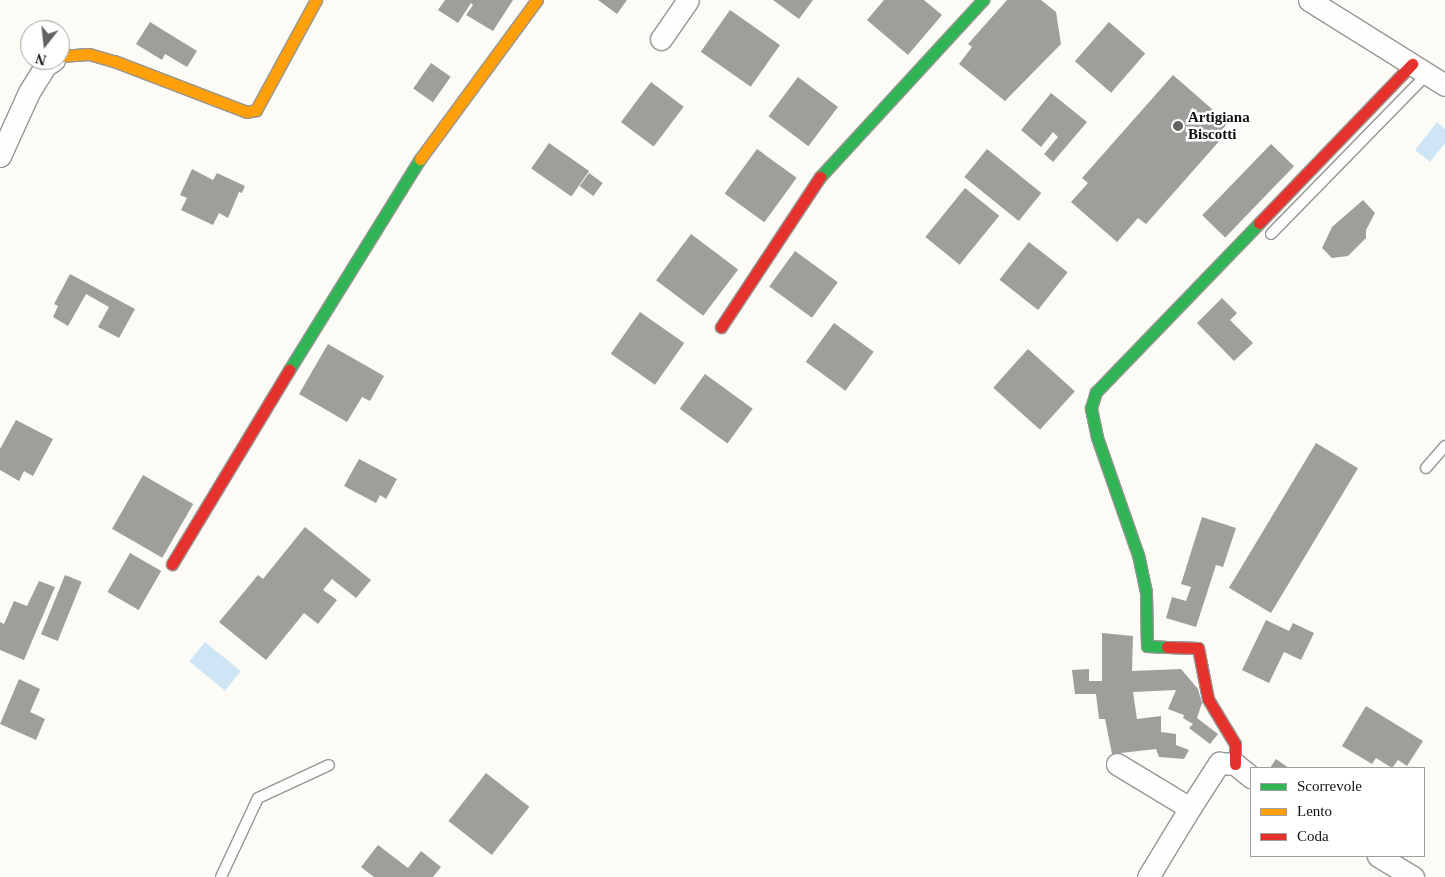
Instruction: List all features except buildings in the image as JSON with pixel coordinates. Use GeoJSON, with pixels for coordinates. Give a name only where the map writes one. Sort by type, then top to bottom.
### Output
{"type":"FeatureCollection","features":[{"type":"Feature","properties":{"kind":"street"},"geometry":{"type":"LineString","coordinates":[[70,55],[89,54],[114,61],[247,112],[256,110],[316,0]]}},
{"type":"Feature","properties":{"kind":"street"},"geometry":{"type":"LineString","coordinates":[[172,564],[404,180],[487,71],[537,0]]}},
{"type":"Feature","properties":{"kind":"street"},"geometry":{"type":"LineString","coordinates":[[661,39],[688,0]]}},
{"type":"Feature","properties":{"kind":"street"},"geometry":{"type":"LineString","coordinates":[[721,327],[825,169],[983,0]]}},
{"type":"Feature","properties":{"kind":"street"},"geometry":{"type":"LineString","coordinates":[[1243,771],[1235,744],[1208,699],[1198,648],[1147,646],[1146,592],[1138,555],[1097,437],[1091,408],[1096,392],[1428,74],[1309,0]]}},
{"type":"Feature","properties":{"kind":"street"},"geometry":{"type":"LineString","coordinates":[[0,156],[29,92],[43,70]]}},
{"type":"Feature","properties":{"kind":"street"},"geometry":{"type":"LineString","coordinates":[[1148,877],[1219,763],[1243,771]]}},
{"type":"Feature","properties":{"kind":"street"},"geometry":{"type":"LineString","coordinates":[[1117,764],[1190,808]]}},
{"type":"Feature","properties":{"kind":"street"},"geometry":{"type":"LineString","coordinates":[[1380,857],[1413,877]]}},
{"type":"Feature","properties":{"kind":"lane"},"geometry":{"type":"LineString","coordinates":[[1271,234],[1428,74]]}},
{"type":"Feature","properties":{"kind":"lane"},"geometry":{"type":"LineString","coordinates":[[1426,468],[1445,446]]}},
{"type":"Feature","properties":{"kind":"lane"},"geometry":{"type":"LineString","coordinates":[[222,877],[258,798],[329,765]]}},
{"type":"Feature","properties":{"kind":"water"},"geometry":{"type":"Polygon","coordinates":[[[1437,122],[1445,129],[1445,143],[1430,162],[1415,150],[1437,122]]]}},
{"type":"Feature","properties":{"kind":"water"},"geometry":{"type":"Polygon","coordinates":[[[205,642],[241,671],[225,690],[189,661],[205,642]]]}},
{"type":"Feature","properties":{"kind":"traffic: fast"},"geometry":{"type":"LineString","coordinates":[[820,177],[983,0]]}},
{"type":"Feature","properties":{"kind":"traffic: fast"},"geometry":{"type":"LineString","coordinates":[[289,370],[420,159]]}},
{"type":"Feature","properties":{"kind":"traffic: fast"},"geometry":{"type":"LineString","coordinates":[[1167,647],[1147,646],[1146,592],[1138,555],[1097,437],[1091,408],[1096,392],[1259,223]]}},
{"type":"Feature","properties":{"kind":"traffic: slow"},"geometry":{"type":"LineString","coordinates":[[70,55],[89,54],[114,61],[247,112],[256,110],[316,0]]}},
{"type":"Feature","properties":{"kind":"traffic: slow"},"geometry":{"type":"LineString","coordinates":[[420,159],[537,0]]}},
{"type":"Feature","properties":{"kind":"traffic: jam"},"geometry":{"type":"LineString","coordinates":[[1259,223],[1412,64]]}},
{"type":"Feature","properties":{"kind":"traffic: jam"},"geometry":{"type":"LineString","coordinates":[[721,327],[820,177]]}},
{"type":"Feature","properties":{"kind":"traffic: jam"},"geometry":{"type":"LineString","coordinates":[[172,564],[289,370]]}},
{"type":"Feature","properties":{"kind":"traffic: jam"},"geometry":{"type":"LineString","coordinates":[[1167,647],[1198,648],[1208,699],[1235,744],[1235,764]]}},
{"type":"Feature","properties":{"kind":"place","name":"Artigiana Biscotti"},"geometry":{"type":"Point","coordinates":[1178,126]}}]}
